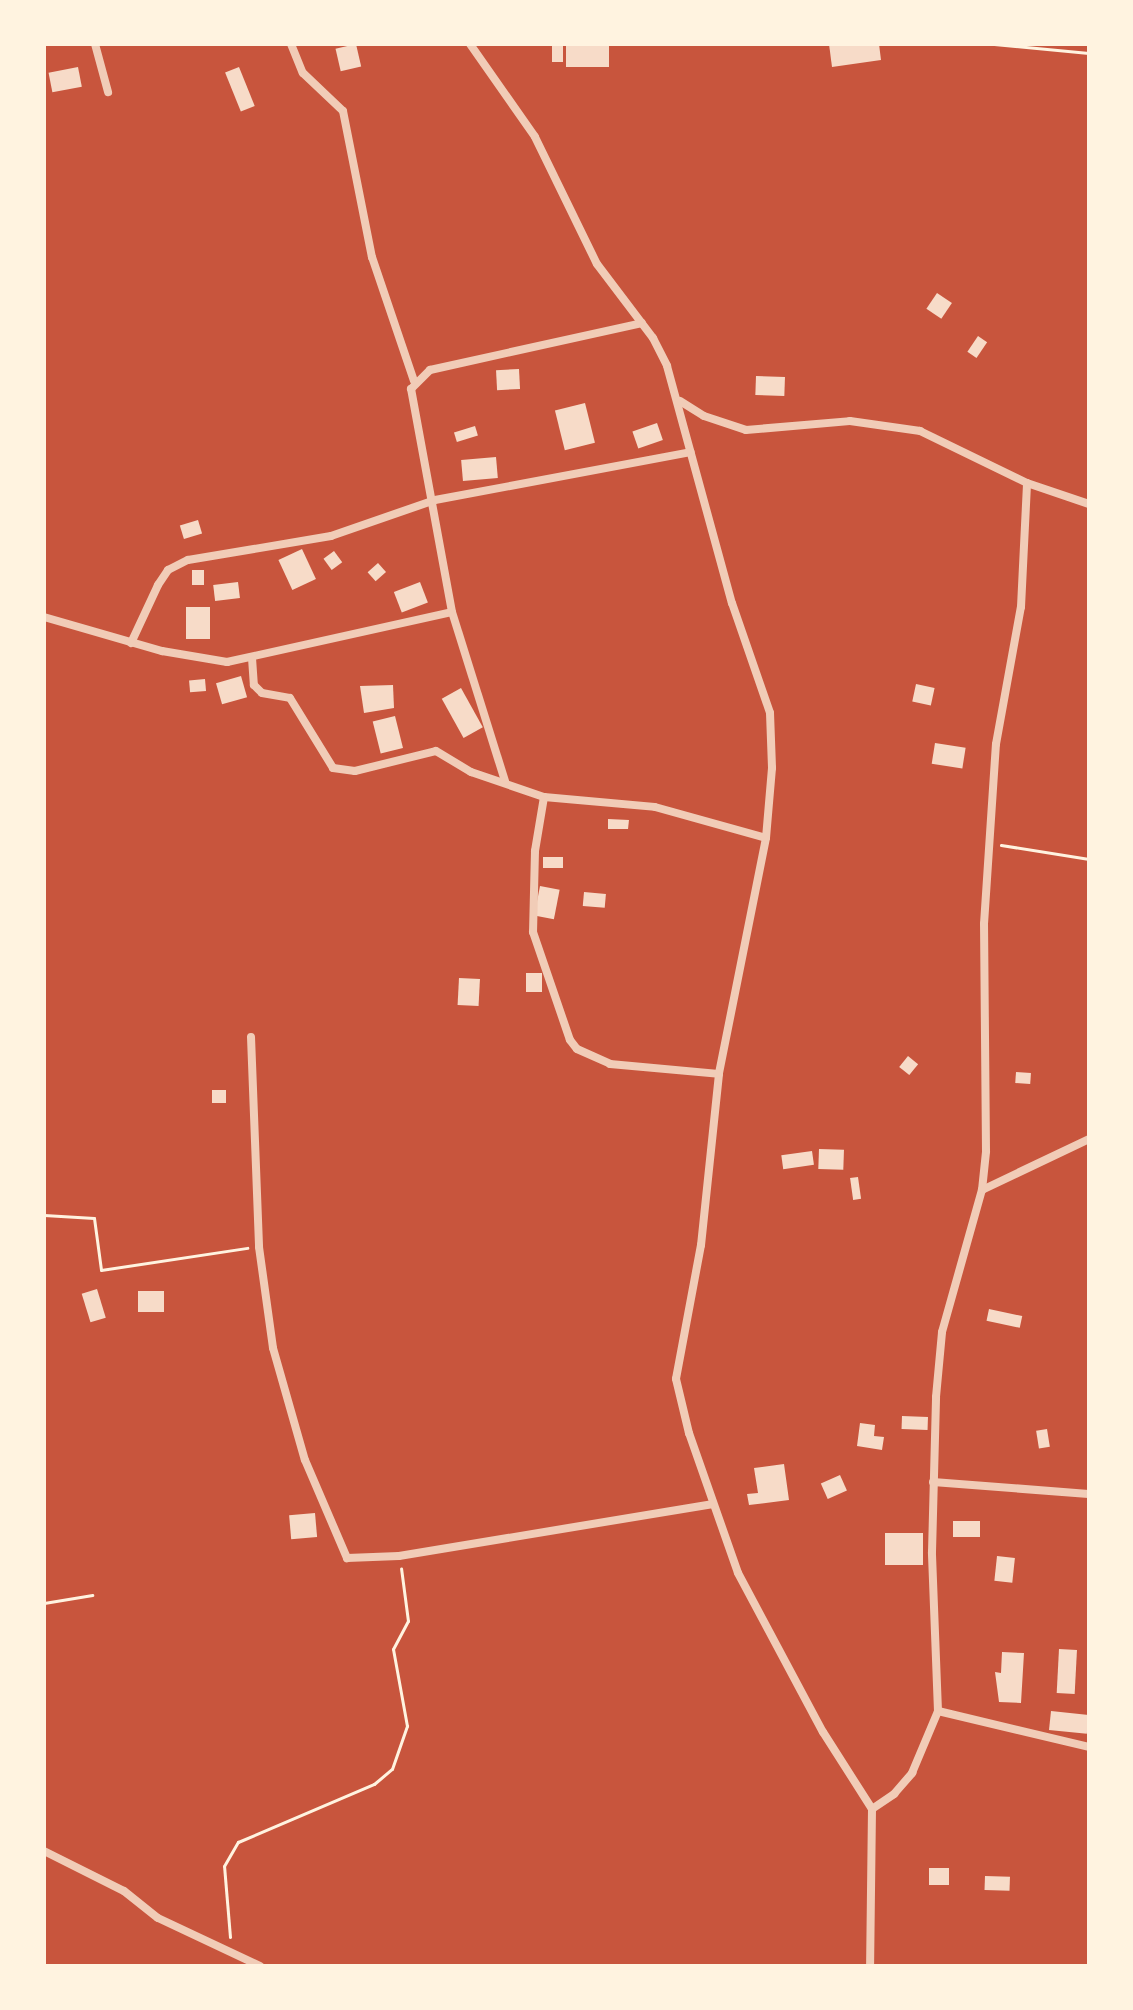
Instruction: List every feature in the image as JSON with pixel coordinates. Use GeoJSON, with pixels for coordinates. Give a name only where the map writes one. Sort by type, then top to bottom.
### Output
{"type":"FeatureCollection","features":[{"type":"Feature","properties":{"kind":"street"},"geometry":{"type":"LineString","coordinates":[[95,44],[108,92]]}},
{"type":"Feature","properties":{"kind":"street"},"geometry":{"type":"LineString","coordinates":[[291,44],[303,73],[343,111],[372,257],[414,381],[410,397],[435,500],[452,612],[505,781]]}},
{"type":"Feature","properties":{"kind":"street"},"geometry":{"type":"LineString","coordinates":[[470,44],[535,137],[597,264],[642,323],[679,400],[732,603],[770,713],[772,768],[766,838],[719,1074],[701,1245],[676,1379],[712,1504],[759,1613],[823,1732],[872,1809],[870,1966]]}},
{"type":"Feature","properties":{"kind":"street"},"geometry":{"type":"LineString","coordinates":[[414,381],[430,370],[642,323]]}},
{"type":"Feature","properties":{"kind":"street"},"geometry":{"type":"LineString","coordinates":[[679,400],[704,416],[746,430],[850,421],[899,426],[1027,483],[1089,504]]}},
{"type":"Feature","properties":{"kind":"street"},"geometry":{"type":"LineString","coordinates":[[131,643],[168,570],[188,560],[331,536],[435,500],[691,452]]}},
{"type":"Feature","properties":{"kind":"street"},"geometry":{"type":"LineString","coordinates":[[872,1809],[894,1794],[912,1773],[938,1711],[933,1482],[942,1332],[982,1190],[982,973],[993,844],[996,744],[1021,607],[1027,483]]}},
{"type":"Feature","properties":{"kind":"street"},"geometry":{"type":"LineString","coordinates":[[44,617],[131,643],[211,661],[252,658],[452,612]]}},
{"type":"Feature","properties":{"kind":"street"},"geometry":{"type":"LineString","coordinates":[[252,658],[254,685],[262,693],[290,698],[333,768],[355,771],[436,751],[471,772],[505,781],[544,797],[655,807],[766,838]]}},
{"type":"Feature","properties":{"kind":"street"},"geometry":{"type":"LineString","coordinates":[[544,797],[535,851],[533,932],[570,1040],[577,1049],[610,1064],[719,1074]]}},
{"type":"Feature","properties":{"kind":"street"},"geometry":{"type":"LineString","coordinates":[[251,1037],[259,1247],[287,1404],[338,1547],[347,1558],[399,1556],[712,1504]]}},
{"type":"Feature","properties":{"kind":"street"},"geometry":{"type":"LineString","coordinates":[[982,1190],[1089,1139]]}},
{"type":"Feature","properties":{"kind":"street"},"geometry":{"type":"LineString","coordinates":[[933,1482],[1089,1494]]}},
{"type":"Feature","properties":{"kind":"street"},"geometry":{"type":"LineString","coordinates":[[938,1711],[1089,1747]]}},
{"type":"Feature","properties":{"kind":"street"},"geometry":{"type":"LineString","coordinates":[[44,1851],[124,1891],[158,1918],[260,1966]]}},
{"type":"Feature","properties":{"kind":"path"},"geometry":{"type":"LineString","coordinates":[[994,44],[1089,53]]}},
{"type":"Feature","properties":{"kind":"path"},"geometry":{"type":"LineString","coordinates":[[993,844],[1089,859]]}},
{"type":"Feature","properties":{"kind":"path"},"geometry":{"type":"LineString","coordinates":[[44,1215],[94,1218],[101,1270],[259,1247]]}},
{"type":"Feature","properties":{"kind":"path"},"geometry":{"type":"LineString","coordinates":[[230,1951],[228,1854],[238,1842],[374,1784],[392,1769],[401,1749],[407,1710],[393,1649],[408,1611],[399,1556]]}},
{"type":"Feature","properties":{"kind":"path"},"geometry":{"type":"LineString","coordinates":[[44,1603],[92,1595]]}},
{"type":"Feature","properties":{"kind":"building"},"geometry":{"type":"Polygon","coordinates":[[[356,44],[361,66],[341,71],[336,49],[356,44]]]}},
{"type":"Feature","properties":{"kind":"building"},"geometry":{"type":"Polygon","coordinates":[[[552,44],[563,44],[563,62],[552,62],[552,44]]]}},
{"type":"Feature","properties":{"kind":"building"},"geometry":{"type":"Polygon","coordinates":[[[566,44],[609,44],[609,67],[566,67],[566,44]]]}},
{"type":"Feature","properties":{"kind":"building"},"geometry":{"type":"Polygon","coordinates":[[[829,44],[879,44],[881,60],[832,67],[829,44]]]}},
{"type":"Feature","properties":{"kind":"building"},"geometry":{"type":"Polygon","coordinates":[[[78,67],[82,87],[52,92],[49,73],[78,67]]]}},
{"type":"Feature","properties":{"kind":"building"},"geometry":{"type":"Polygon","coordinates":[[[239,67],[255,106],[241,112],[225,73],[239,67]]]}},
{"type":"Feature","properties":{"kind":"building"},"geometry":{"type":"Polygon","coordinates":[[[937,293],[952,303],[941,319],[926,309],[937,293]]]}},
{"type":"Feature","properties":{"kind":"building"},"geometry":{"type":"Polygon","coordinates":[[[978,336],[987,342],[976,358],[967,352],[978,336]]]}},
{"type":"Feature","properties":{"kind":"building"},"geometry":{"type":"Polygon","coordinates":[[[519,369],[520,389],[497,390],[496,370],[519,369]]]}},
{"type":"Feature","properties":{"kind":"building"},"geometry":{"type":"Polygon","coordinates":[[[756,376],[785,377],[784,396],[755,395],[756,376]]]}},
{"type":"Feature","properties":{"kind":"building"},"geometry":{"type":"Polygon","coordinates":[[[585,403],[595,443],[565,450],[555,410],[585,403]]]}},
{"type":"Feature","properties":{"kind":"building"},"geometry":{"type":"Polygon","coordinates":[[[657,423],[663,440],[638,448],[632,431],[657,423]]]}},
{"type":"Feature","properties":{"kind":"building"},"geometry":{"type":"Polygon","coordinates":[[[475,426],[478,436],[457,442],[454,432],[475,426]]]}},
{"type":"Feature","properties":{"kind":"building"},"geometry":{"type":"Polygon","coordinates":[[[496,457],[498,478],[463,481],[461,460],[496,457]]]}},
{"type":"Feature","properties":{"kind":"building"},"geometry":{"type":"Polygon","coordinates":[[[198,520],[202,533],[184,539],[180,526],[198,520]]]}},
{"type":"Feature","properties":{"kind":"building"},"geometry":{"type":"Polygon","coordinates":[[[302,549],[316,579],[292,590],[278,560],[302,549]]]}},
{"type":"Feature","properties":{"kind":"building"},"geometry":{"type":"Polygon","coordinates":[[[334,551],[342,562],[332,570],[323,559],[334,551]]]}},
{"type":"Feature","properties":{"kind":"building"},"geometry":{"type":"Polygon","coordinates":[[[378,563],[386,572],[376,581],[368,572],[378,563]]]}},
{"type":"Feature","properties":{"kind":"building"},"geometry":{"type":"Polygon","coordinates":[[[192,570],[204,570],[204,585],[192,585],[192,570]]]}},
{"type":"Feature","properties":{"kind":"building"},"geometry":{"type":"Polygon","coordinates":[[[238,582],[240,598],[215,601],[213,585],[238,582]]]}},
{"type":"Feature","properties":{"kind":"building"},"geometry":{"type":"Polygon","coordinates":[[[420,582],[428,603],[402,613],[394,592],[420,582]]]}},
{"type":"Feature","properties":{"kind":"building"},"geometry":{"type":"Polygon","coordinates":[[[186,607],[210,607],[210,639],[186,639],[186,607]]]}},
{"type":"Feature","properties":{"kind":"building"},"geometry":{"type":"Polygon","coordinates":[[[241,676],[247,697],[222,704],[216,683],[241,676]]]}},
{"type":"Feature","properties":{"kind":"building"},"geometry":{"type":"Polygon","coordinates":[[[205,679],[206,691],[190,692],[189,680],[205,679]]]}},
{"type":"Feature","properties":{"kind":"building"},"geometry":{"type":"Polygon","coordinates":[[[916,684],[935,688],[931,706],[912,702],[916,684]]]}},
{"type":"Feature","properties":{"kind":"building"},"geometry":{"type":"Polygon","coordinates":[[[393,685],[394,708],[364,713],[360,686],[393,685]]]}},
{"type":"Feature","properties":{"kind":"building"},"geometry":{"type":"Polygon","coordinates":[[[461,688],[483,727],[464,738],[442,699],[461,688]]]}},
{"type":"Feature","properties":{"kind":"building"},"geometry":{"type":"Polygon","coordinates":[[[395,716],[403,748],[381,754],[373,722],[395,716]]]}},
{"type":"Feature","properties":{"kind":"building"},"geometry":{"type":"Polygon","coordinates":[[[935,743],[966,748],[962,769],[932,764],[935,743]]]}},
{"type":"Feature","properties":{"kind":"building"},"geometry":{"type":"Polygon","coordinates":[[[608,819],[629,820],[628,829],[608,829],[608,819]]]}},
{"type":"Feature","properties":{"kind":"building"},"geometry":{"type":"Polygon","coordinates":[[[543,857],[563,857],[563,868],[543,868],[543,857]]]}},
{"type":"Feature","properties":{"kind":"building"},"geometry":{"type":"Polygon","coordinates":[[[540,886],[560,890],[554,919],[534,915],[540,886]]]}},
{"type":"Feature","properties":{"kind":"building"},"geometry":{"type":"Polygon","coordinates":[[[584,892],[606,894],[605,908],[583,906],[584,892]]]}},
{"type":"Feature","properties":{"kind":"building"},"geometry":{"type":"Polygon","coordinates":[[[526,973],[542,973],[542,992],[526,992],[526,973]]]}},
{"type":"Feature","properties":{"kind":"building"},"geometry":{"type":"Polygon","coordinates":[[[459,978],[480,979],[479,1006],[458,1005],[459,978]]]}},
{"type":"Feature","properties":{"kind":"building"},"geometry":{"type":"Polygon","coordinates":[[[908,1056],[918,1064],[909,1075],[899,1067],[908,1056]]]}},
{"type":"Feature","properties":{"kind":"building"},"geometry":{"type":"Polygon","coordinates":[[[1016,1072],[1031,1073],[1030,1084],[1015,1083],[1016,1072]]]}},
{"type":"Feature","properties":{"kind":"building"},"geometry":{"type":"Polygon","coordinates":[[[212,1090],[226,1090],[226,1103],[212,1103],[212,1090]]]}},
{"type":"Feature","properties":{"kind":"building"},"geometry":{"type":"Polygon","coordinates":[[[819,1149],[844,1150],[843,1170],[818,1169],[819,1149]]]}},
{"type":"Feature","properties":{"kind":"building"},"geometry":{"type":"Polygon","coordinates":[[[812,1151],[814,1165],[783,1169],[781,1155],[812,1151]]]}},
{"type":"Feature","properties":{"kind":"building"},"geometry":{"type":"Polygon","coordinates":[[[858,1177],[861,1199],[853,1200],[850,1178],[858,1177]]]}},
{"type":"Feature","properties":{"kind":"building"},"geometry":{"type":"Polygon","coordinates":[[[97,1289],[106,1318],[90,1322],[82,1294],[97,1289]]]}},
{"type":"Feature","properties":{"kind":"building"},"geometry":{"type":"Polygon","coordinates":[[[138,1291],[164,1291],[164,1312],[138,1312],[138,1291]]]}},
{"type":"Feature","properties":{"kind":"building"},"geometry":{"type":"Polygon","coordinates":[[[989,1309],[1022,1316],[1020,1328],[987,1321],[989,1309]]]}},
{"type":"Feature","properties":{"kind":"building"},"geometry":{"type":"Polygon","coordinates":[[[902,1416],[928,1417],[928,1430],[902,1429],[902,1416]]]}},
{"type":"Feature","properties":{"kind":"building"},"geometry":{"type":"Polygon","coordinates":[[[860,1423],[875,1425],[874,1436],[884,1437],[882,1450],[857,1446],[860,1423]]]}},
{"type":"Feature","properties":{"kind":"building"},"geometry":{"type":"Polygon","coordinates":[[[1047,1429],[1050,1447],[1039,1448],[1036,1431],[1047,1429]]]}},
{"type":"Feature","properties":{"kind":"building"},"geometry":{"type":"Polygon","coordinates":[[[784,1464],[789,1500],[749,1505],[747,1494],[758,1493],[754,1468],[784,1464]]]}},
{"type":"Feature","properties":{"kind":"building"},"geometry":{"type":"Polygon","coordinates":[[[840,1475],[847,1491],[828,1499],[821,1484],[840,1475]]]}},
{"type":"Feature","properties":{"kind":"building"},"geometry":{"type":"Polygon","coordinates":[[[315,1513],[317,1537],[291,1539],[289,1515],[315,1513]]]}},
{"type":"Feature","properties":{"kind":"building"},"geometry":{"type":"Polygon","coordinates":[[[953,1521],[980,1521],[980,1537],[953,1537],[953,1521]]]}},
{"type":"Feature","properties":{"kind":"building"},"geometry":{"type":"Polygon","coordinates":[[[885,1533],[923,1533],[923,1565],[885,1565],[885,1533]]]}},
{"type":"Feature","properties":{"kind":"building"},"geometry":{"type":"Polygon","coordinates":[[[997,1556],[1015,1558],[1012,1583],[994,1581],[997,1556]]]}},
{"type":"Feature","properties":{"kind":"building"},"geometry":{"type":"Polygon","coordinates":[[[1059,1649],[1077,1650],[1075,1694],[1057,1693],[1059,1649]]]}},
{"type":"Feature","properties":{"kind":"building"},"geometry":{"type":"Polygon","coordinates":[[[1002,1652],[1024,1653],[1021,1703],[999,1702],[995,1672],[1001,1673],[1002,1652]]]}},
{"type":"Feature","properties":{"kind":"building"},"geometry":{"type":"Polygon","coordinates":[[[1051,1711],[1089,1715],[1087,1734],[1049,1730],[1051,1711]]]}},
{"type":"Feature","properties":{"kind":"building"},"geometry":{"type":"Polygon","coordinates":[[[929,1868],[949,1868],[949,1885],[929,1885],[929,1868]]]}},
{"type":"Feature","properties":{"kind":"building"},"geometry":{"type":"Polygon","coordinates":[[[985,1876],[1010,1877],[1009,1891],[985,1890],[985,1876]]]}}]}
